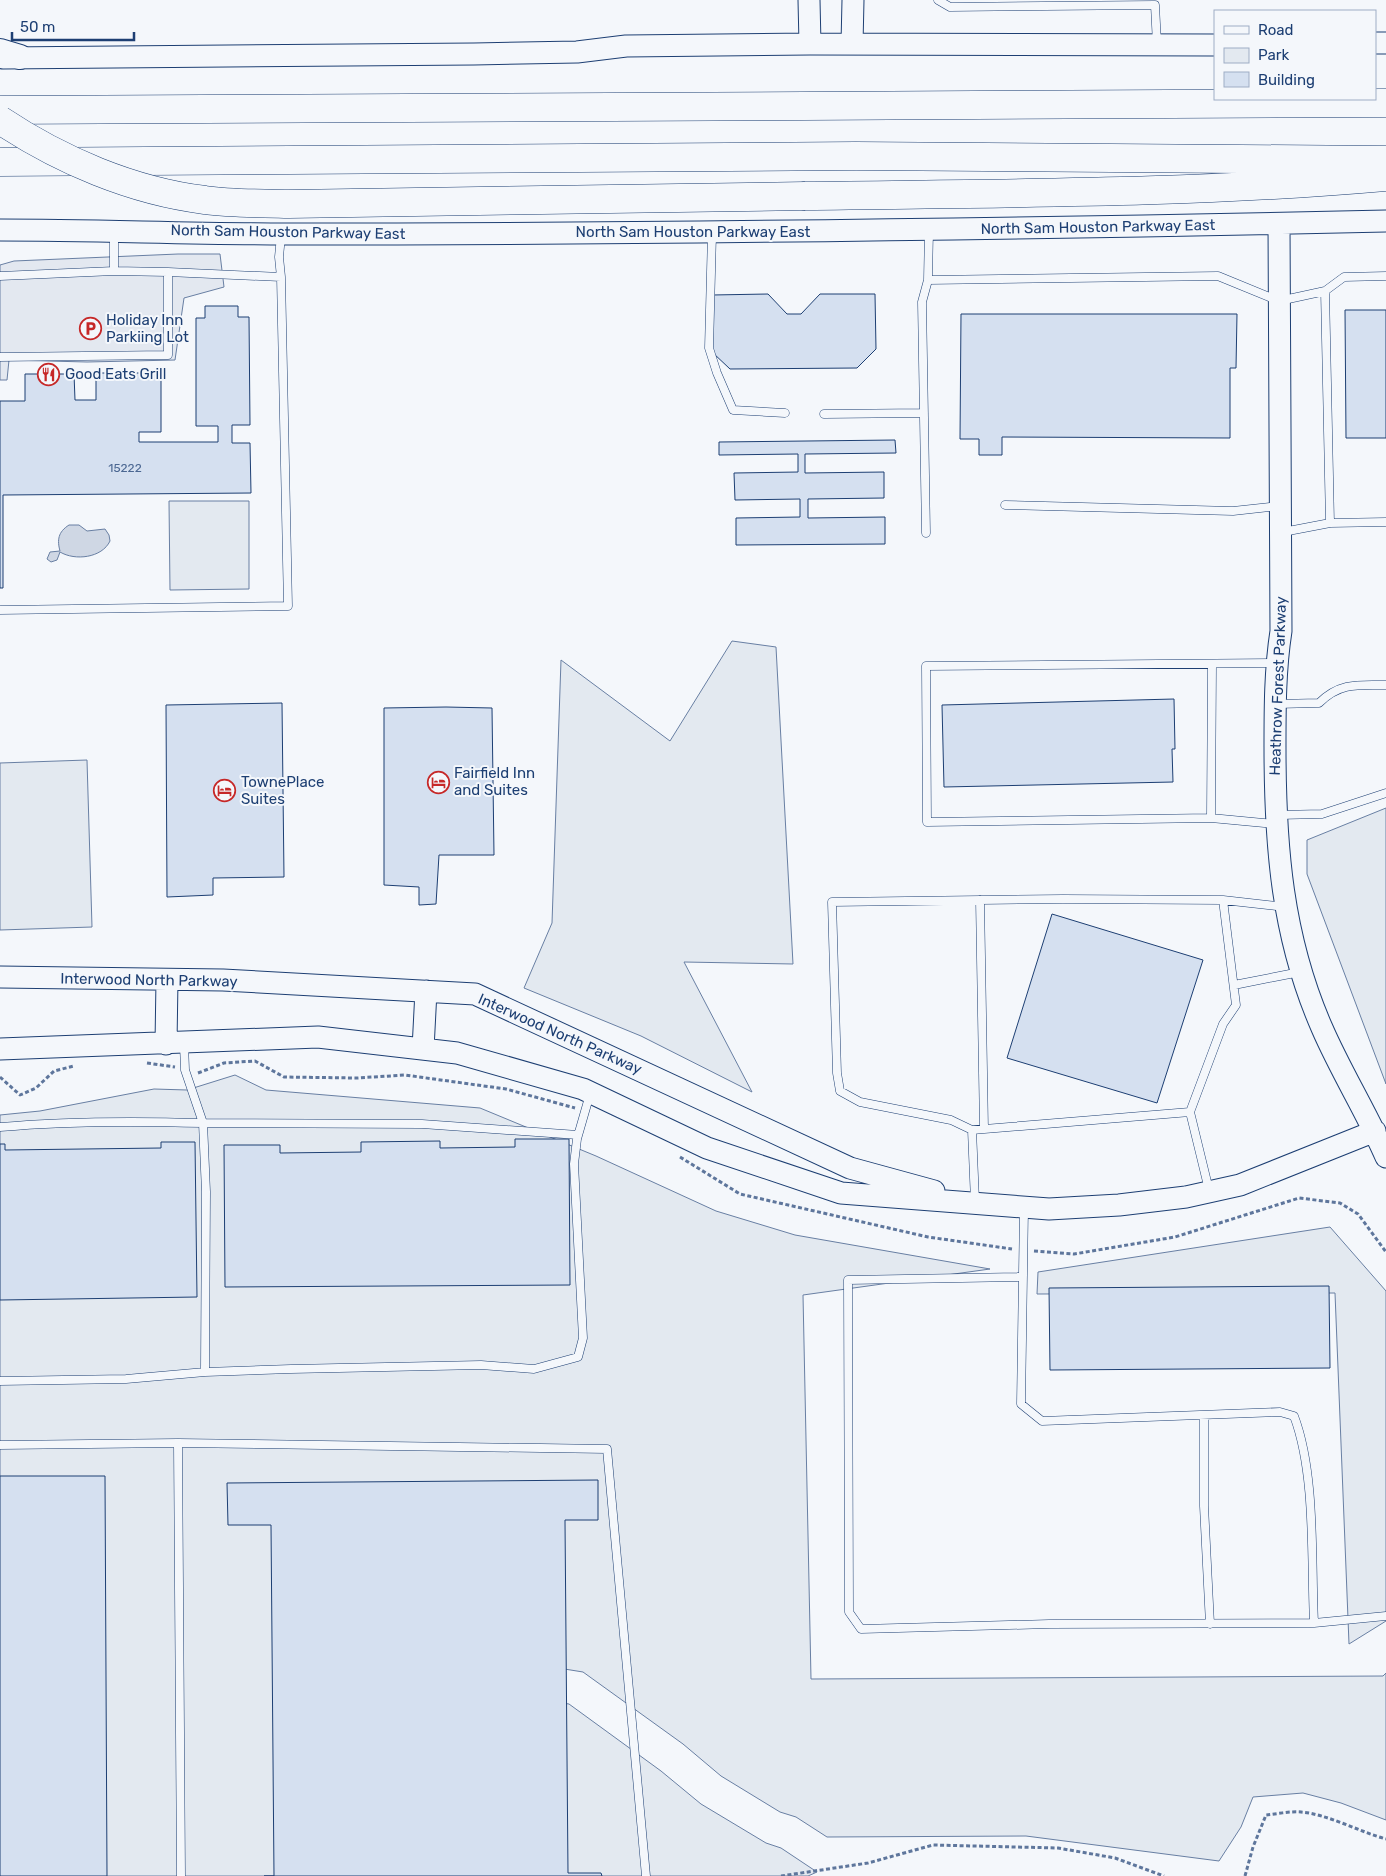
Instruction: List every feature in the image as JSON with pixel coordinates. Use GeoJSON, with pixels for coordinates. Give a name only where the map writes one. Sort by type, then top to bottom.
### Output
{"type":"FeatureCollection","features":[{"type":"Feature","properties":{"kind":"highway"},"geometry":{"type":"LineString","coordinates":[[0,110],[1386,103]]}},
{"type":"Feature","properties":{"kind":"highway"},"geometry":{"type":"LineString","coordinates":[[0,120],[29,140],[104,174],[152,189],[205,200],[289,204],[1073,192],[1307,184],[1386,177]]}},
{"type":"Feature","properties":{"kind":"highway"},"geometry":{"type":"LineString","coordinates":[[0,162],[856,156],[1386,160]]}},
{"type":"Feature","properties":{"kind":"street"},"geometry":{"type":"LineString","coordinates":[[809,0],[810,44]]}},
{"type":"Feature","properties":{"kind":"street"},"geometry":{"type":"LineString","coordinates":[[852,0],[852,44]]}},
{"type":"Feature","properties":{"kind":"street"},"geometry":{"type":"LineString","coordinates":[[7,55],[483,54],[577,52],[626,46],[810,44],[1214,45]]}},
{"type":"Feature","properties":{"kind":"street","name":"North Sam Houston Parkway East"},"geometry":{"type":"LineString","coordinates":[[0,230],[114,230],[281,234],[712,232],[1386,222]]}},
{"type":"Feature","properties":{"kind":"street","name":"Heathrow Forest Parkway"},"geometry":{"type":"LineString","coordinates":[[1279,224],[1281,631],[1276,663],[1276,820],[1285,907],[1293,949],[1322,1028],[1386,1157]]}},
{"type":"Feature","properties":{"kind":"street","name":"Interwood North Parkway"},"geometry":{"type":"LineString","coordinates":[[0,977],[167,980],[475,994],[850,1168],[975,1204]]}},
{"type":"Feature","properties":{"kind":"street"},"geometry":{"type":"LineString","coordinates":[[167,980],[175,1044]]}},
{"type":"Feature","properties":{"kind":"street"},"geometry":{"type":"LineString","coordinates":[[423,1049],[426,991]]}},
{"type":"Feature","properties":{"kind":"street","name":"Interwood North Parkway"},"geometry":{"type":"LineString","coordinates":[[0,1050],[318,1037],[457,1053],[590,1092],[707,1148],[841,1193],[1049,1209],[1119,1205],[1209,1192],[1240,1185],[1374,1131]]}},
{"type":"Feature","properties":{"kind":"lane"},"geometry":{"type":"LineString","coordinates":[[938,0],[950,7],[1155,5],[1157,46]]}},
{"type":"Feature","properties":{"kind":"lane"},"geometry":{"type":"LineString","coordinates":[[114,230],[114,271]]}},
{"type":"Feature","properties":{"kind":"lane"},"geometry":{"type":"LineString","coordinates":[[926,533],[922,302],[928,280],[929,230]]}},
{"type":"Feature","properties":{"kind":"lane"},"geometry":{"type":"LineString","coordinates":[[712,232],[709,348],[727,400],[733,410],[785,412]]}},
{"type":"Feature","properties":{"kind":"lane"},"geometry":{"type":"LineString","coordinates":[[0,610],[288,606],[279,257],[281,234]]}},
{"type":"Feature","properties":{"kind":"lane"},"geometry":{"type":"LineString","coordinates":[[0,276],[114,271],[281,277]]}},
{"type":"Feature","properties":{"kind":"lane"},"geometry":{"type":"LineString","coordinates":[[0,357],[168,354],[168,272]]}},
{"type":"Feature","properties":{"kind":"lane"},"geometry":{"type":"LineString","coordinates":[[928,280],[1218,276],[1279,301],[1325,291],[1344,277],[1386,276]]}},
{"type":"Feature","properties":{"kind":"lane"},"geometry":{"type":"LineString","coordinates":[[1325,291],[1330,523]]}},
{"type":"Feature","properties":{"kind":"lane"},"geometry":{"type":"LineString","coordinates":[[824,414],[924,413]]}},
{"type":"Feature","properties":{"kind":"lane"},"geometry":{"type":"LineString","coordinates":[[1005,505],[1233,511],[1280,506]]}},
{"type":"Feature","properties":{"kind":"lane"},"geometry":{"type":"LineString","coordinates":[[1280,532],[1330,523],[1386,522]]}},
{"type":"Feature","properties":{"kind":"lane"},"geometry":{"type":"LineString","coordinates":[[1276,663],[926,666],[927,822],[1211,818],[1276,820],[1322,814],[1386,793]]}},
{"type":"Feature","properties":{"kind":"lane"},"geometry":{"type":"LineString","coordinates":[[1211,818],[1212,665]]}},
{"type":"Feature","properties":{"kind":"lane"},"geometry":{"type":"LineString","coordinates":[[1275,704],[1319,703],[1327,694],[1350,685],[1386,685]]}},
{"type":"Feature","properties":{"kind":"lane"},"geometry":{"type":"LineString","coordinates":[[980,900],[984,1129]]}},
{"type":"Feature","properties":{"kind":"lane"},"geometry":{"type":"LineString","coordinates":[[1209,1192],[1190,1112],[1223,1024],[1236,1005],[1223,900]]}},
{"type":"Feature","properties":{"kind":"lane"},"geometry":{"type":"LineString","coordinates":[[1190,1112],[972,1130],[951,1120],[860,1102],[840,1091],[837,1073],[832,902],[1223,900],[1285,907]]}},
{"type":"Feature","properties":{"kind":"lane"},"geometry":{"type":"LineString","coordinates":[[1234,985],[1302,971]]}},
{"type":"Feature","properties":{"kind":"lane"},"geometry":{"type":"LineString","coordinates":[[175,1044],[202,1123],[206,1192],[205,1372]]}},
{"type":"Feature","properties":{"kind":"lane"},"geometry":{"type":"LineString","coordinates":[[0,1381],[126,1379],[205,1372],[481,1366],[534,1369],[578,1357],[582,1338],[574,1164],[578,1135],[590,1092]]}},
{"type":"Feature","properties":{"kind":"lane"},"geometry":{"type":"LineString","coordinates":[[0,1127],[39,1124],[142,1122],[422,1124],[578,1135]]}},
{"type":"Feature","properties":{"kind":"lane"},"geometry":{"type":"LineString","coordinates":[[972,1130],[975,1204]]}},
{"type":"Feature","properties":{"kind":"lane"},"geometry":{"type":"LineString","coordinates":[[1024,1207],[1021,1404],[1042,1420],[1280,1412],[1294,1416],[1302,1437],[1308,1477],[1314,1623]]}},
{"type":"Feature","properties":{"kind":"lane"},"geometry":{"type":"LineString","coordinates":[[1022,1277],[848,1280],[849,1612],[861,1629],[1049,1624],[1314,1623],[1386,1616]]}},
{"type":"Feature","properties":{"kind":"lane"},"geometry":{"type":"LineString","coordinates":[[1204,1415],[1204,1506],[1210,1624]]}},
{"type":"Feature","properties":{"kind":"lane"},"geometry":{"type":"LineString","coordinates":[[0,1444],[178,1443],[607,1449],[646,1876]]}},
{"type":"Feature","properties":{"kind":"lane"},"geometry":{"type":"LineString","coordinates":[[178,1443],[181,1876]]}},
{"type":"Feature","properties":{"kind":"path"},"geometry":{"type":"LineString","coordinates":[[1245,1876],[1253,1847],[1266,1815],[1301,1812],[1335,1820],[1360,1832],[1386,1839]]}},
{"type":"Feature","properties":{"kind":"path"},"geometry":{"type":"LineString","coordinates":[[781,1876],[868,1863],[933,1845],[1058,1848],[1115,1858],[1164,1876]]}},
{"type":"Feature","properties":{"kind":"green space"},"geometry":{"type":"Polygon","coordinates":[[[169,501],[249,501],[249,589],[170,590],[169,501]]]}},
{"type":"Feature","properties":{"kind":"green space"},"geometry":{"type":"Polygon","coordinates":[[[732,641],[776,647],[793,964],[684,962],[752,1092],[641,1036],[524,988],[552,923],[561,660],[670,741],[732,641]]]}},
{"type":"Feature","properties":{"kind":"green space"},"geometry":{"type":"Polygon","coordinates":[[[87,760],[92,927],[0,930],[0,763],[87,760]]]}},
{"type":"Feature","properties":{"kind":"green space"},"geometry":{"type":"Polygon","coordinates":[[[1386,808],[1386,1084],[1307,874],[1307,840],[1386,808]]]}},
{"type":"Feature","properties":{"kind":"green space"},"geometry":{"type":"Polygon","coordinates":[[[235,1075],[266,1090],[480,1108],[596,1156],[716,1211],[795,1235],[990,1269],[803,1295],[811,1679],[1383,1676],[1386,1673],[1386,1820],[1341,1803],[1303,1793],[1253,1797],[1241,1827],[1219,1861],[1026,1836],[827,1837],[796,1817],[780,1812],[721,1776],[683,1744],[583,1672],[521,1662],[469,1876],[0,1876],[0,1115],[40,1111],[154,1089],[187,1090],[235,1075]]]}},
{"type":"Feature","properties":{"kind":"green space"},"geometry":{"type":"Polygon","coordinates":[[[1330,1227],[1386,1291],[1386,1621],[1349,1644],[1335,1293],[1037,1294],[1038,1272],[1330,1227]]]}},
{"type":"Feature","properties":{"kind":"green space"},"geometry":{"type":"Polygon","coordinates":[[[524,1697],[569,1704],[661,1771],[701,1804],[766,1843],[781,1848],[817,1872],[808,1876],[504,1876],[524,1697]]]}},
{"type":"Feature","properties":{"kind":"shaded area","name":"Holiday Inn Parkiing Lot"},"geometry":{"type":"Polygon","coordinates":[[[220,254],[224,287],[184,298],[175,360],[87,362],[9,360],[7,380],[0,380],[0,265],[14,261],[220,254]]]}},
{"type":"Feature","properties":{"kind":"shaded area"},"geometry":{"type":"Polygon","coordinates":[[[69,525],[79,525],[87,531],[105,529],[110,541],[106,547],[95,554],[80,557],[60,552],[57,560],[51,562],[47,559],[50,552],[60,551],[59,536],[69,525]]]}},
{"type":"Feature","properties":{"kind":"building"},"geometry":{"type":"Polygon","coordinates":[[[768,294],[787,314],[801,314],[820,294],[875,294],[876,349],[857,368],[730,369],[712,352],[712,295],[768,294]]]}},
{"type":"Feature","properties":{"kind":"building"},"geometry":{"type":"Polygon","coordinates":[[[205,306],[238,306],[238,317],[249,317],[250,425],[232,425],[232,443],[250,443],[251,493],[3,495],[3,588],[0,588],[0,401],[25,401],[25,374],[74,374],[75,400],[96,400],[96,373],[161,373],[161,432],[139,432],[139,442],[218,442],[218,426],[196,426],[196,318],[205,318],[205,306]]]}},
{"type":"Feature","properties":{"kind":"building"},"geometry":{"type":"Polygon","coordinates":[[[1345,310],[1386,310],[1386,438],[1346,438],[1345,310]]]}},
{"type":"Feature","properties":{"kind":"building"},"geometry":{"type":"Polygon","coordinates":[[[961,314],[1237,314],[1236,368],[1230,368],[1230,438],[1002,437],[1002,455],[979,455],[979,439],[960,439],[961,314]]]}},
{"type":"Feature","properties":{"kind":"building"},"geometry":{"type":"Polygon","coordinates":[[[895,440],[896,453],[805,454],[805,473],[884,472],[884,498],[808,499],[808,518],[885,517],[885,544],[736,545],[736,518],[800,517],[800,499],[735,500],[734,473],[798,472],[798,454],[719,455],[719,442],[895,440]]]}},
{"type":"Feature","properties":{"kind":"building"},"geometry":{"type":"Polygon","coordinates":[[[1174,699],[1175,749],[1172,749],[1173,782],[944,787],[942,705],[1174,699]]]}},
{"type":"Feature","properties":{"kind":"building","name":"TownePlace Suites"},"geometry":{"type":"Polygon","coordinates":[[[282,703],[284,877],[213,878],[213,895],[167,897],[166,705],[282,703]]]}},
{"type":"Feature","properties":{"kind":"building","name":"Fairfield Inn and Suites"},"geometry":{"type":"Polygon","coordinates":[[[384,708],[492,708],[494,855],[439,855],[436,904],[419,905],[419,887],[384,885],[384,708]]]}},
{"type":"Feature","properties":{"kind":"building"},"geometry":{"type":"Polygon","coordinates":[[[1052,914],[1203,960],[1157,1103],[1007,1058],[1052,914]]]}},
{"type":"Feature","properties":{"kind":"building"},"geometry":{"type":"Polygon","coordinates":[[[515,1139],[569,1139],[570,1285],[225,1287],[224,1145],[280,1145],[280,1153],[361,1152],[361,1142],[440,1141],[440,1148],[515,1147],[515,1139]]]}},
{"type":"Feature","properties":{"kind":"building"},"geometry":{"type":"Polygon","coordinates":[[[161,1142],[195,1142],[197,1297],[0,1300],[0,1144],[5,1144],[5,1150],[161,1148],[161,1142]]]}},
{"type":"Feature","properties":{"kind":"building"},"geometry":{"type":"Polygon","coordinates":[[[1329,1286],[1330,1368],[1050,1370],[1049,1288],[1329,1286]]]}},
{"type":"Feature","properties":{"kind":"building"},"geometry":{"type":"Polygon","coordinates":[[[0,1476],[105,1476],[107,1876],[0,1876],[0,1476]]]}},
{"type":"Feature","properties":{"kind":"building"},"geometry":{"type":"Polygon","coordinates":[[[598,1480],[598,1520],[565,1520],[568,1873],[601,1873],[602,1876],[274,1876],[271,1525],[228,1525],[227,1483],[598,1480]]]}},
{"type":"Feature","properties":{"kind":"place","name":"Holiday Inn Parkiing Lot"},"geometry":{"type":"Point","coordinates":[90,329]}},
{"type":"Feature","properties":{"kind":"place","name":"Good Eats Grill"},"geometry":{"type":"Point","coordinates":[49,374]}},
{"type":"Feature","properties":{"kind":"place","name":"Fairfield Inn and Suites"},"geometry":{"type":"Point","coordinates":[438,782]}},
{"type":"Feature","properties":{"kind":"place","name":"TownePlace Suites"},"geometry":{"type":"Point","coordinates":[225,791]}}]}
